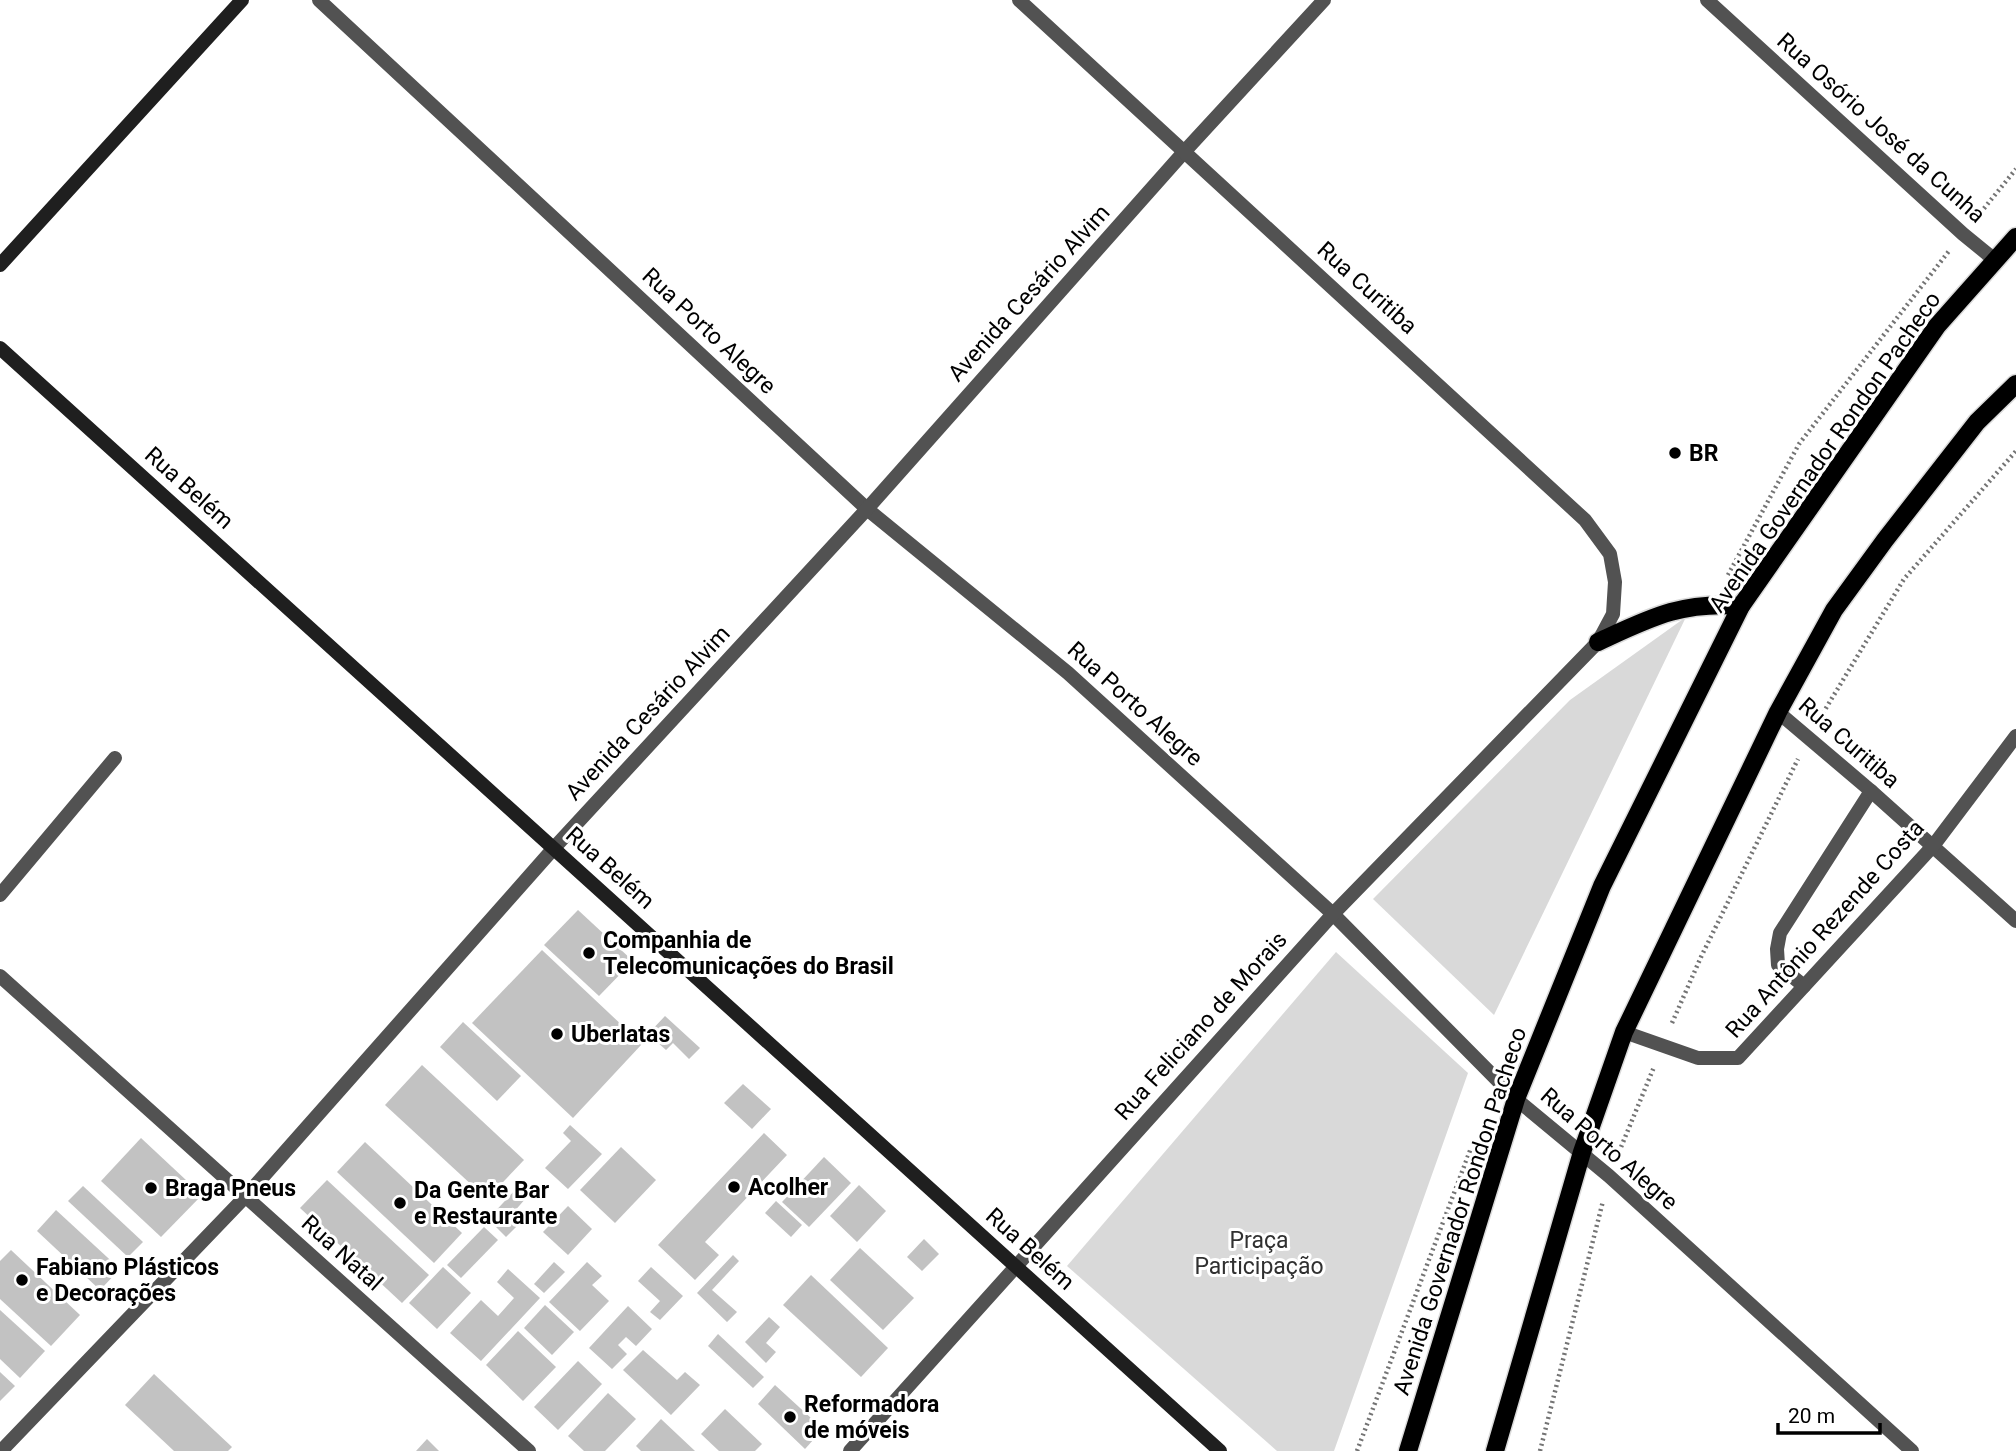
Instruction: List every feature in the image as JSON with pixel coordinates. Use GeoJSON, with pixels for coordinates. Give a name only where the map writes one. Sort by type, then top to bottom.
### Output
{"type":"FeatureCollection","features":[{"type":"Feature","properties":{"kind":"main road","name":"Avenida Governador Rondon Pacheco"},"geometry":{"type":"LineString","coordinates":[[1408,1451],[1517,1100],[1602,886],[1741,606],[1937,326],[2016,237]]}},
{"type":"Feature","properties":{"kind":"main road"},"geometry":{"type":"LineString","coordinates":[[1494,1451],[1582,1152],[1624,1032],[1778,712],[1834,611],[1878,550],[1977,422],[2016,384]]}},
{"type":"Feature","properties":{"kind":"main road"},"geometry":{"type":"LineString","coordinates":[[1598,642],[1669,612],[1712,604],[1741,606]]}},
{"type":"Feature","properties":{"kind":"street"},"geometry":{"type":"LineString","coordinates":[[0,265],[242,0]]}},
{"type":"Feature","properties":{"kind":"street","name":"Rua Porto Alegre"},"geometry":{"type":"LineString","coordinates":[[319,0],[867,509],[1068,673],[1333,914],[1517,1100],[1582,1152],[1912,1451]]}},
{"type":"Feature","properties":{"kind":"street","name":"Rua Curitiba"},"geometry":{"type":"LineString","coordinates":[[1018,0],[1586,520],[1610,554],[1615,582],[1613,614],[1598,642]]}},
{"type":"Feature","properties":{"kind":"street","name":"Avenida Cesário Alvim"},"geometry":{"type":"LineString","coordinates":[[1,1451],[245,1197],[554,848],[867,509],[1184,152],[1324,0]]}},
{"type":"Feature","properties":{"kind":"street","name":"Rua Osório José da Cunha"},"geometry":{"type":"LineString","coordinates":[[1707,0],[1996,261]]}},
{"type":"Feature","properties":{"kind":"street","name":"Rua Belém"},"geometry":{"type":"LineString","coordinates":[[0,348],[1220,1451]]}},
{"type":"Feature","properties":{"kind":"street","name":"Rua Feliciano de Morais"},"geometry":{"type":"LineString","coordinates":[[850,1451],[1333,914],[1598,642]]}},
{"type":"Feature","properties":{"kind":"street","name":"Rua Curitiba"},"geometry":{"type":"LineString","coordinates":[[1778,712],[2016,921]]}},
{"type":"Feature","properties":{"kind":"street","name":"Rua Antônio Rezende Costa"},"geometry":{"type":"LineString","coordinates":[[1624,1032],[1698,1058],[1738,1058],[1933,846],[2016,736]]}},
{"type":"Feature","properties":{"kind":"street"},"geometry":{"type":"LineString","coordinates":[[0,895],[115,758]]}},
{"type":"Feature","properties":{"kind":"street"},"geometry":{"type":"LineString","coordinates":[[1804,986],[1778,965],[1780,933],[1871,791]]}},
{"type":"Feature","properties":{"kind":"street","name":"Rua Natal"},"geometry":{"type":"LineString","coordinates":[[0,976],[529,1451]]}},
{"type":"Feature","properties":{"kind":"path"},"geometry":{"type":"LineString","coordinates":[[1540,1451],[1609,1176],[1701,957],[1808,738],[1904,579],[2016,451]]}},
{"type":"Feature","properties":{"kind":"green space"},"geometry":{"type":"Polygon","coordinates":[[[1686,617],[1494,1015],[1373,899],[1570,700],[1686,617]]]}},
{"type":"Feature","properties":{"kind":"green space","name":"Praça Participação"},"geometry":{"type":"Polygon","coordinates":[[[1336,952],[1468,1073],[1334,1451],[1277,1451],[1067,1266],[1336,952]]]}},
{"type":"Feature","properties":{"kind":"building","name":"Companhia de Telecomunicações do Brasil"},"geometry":{"type":"Polygon","coordinates":[[[578,910],[633,961],[599,996],[544,945],[578,910]]]}},
{"type":"Feature","properties":{"kind":"building","name":"Uberlatas"},"geometry":{"type":"Polygon","coordinates":[[[542,950],[642,1044],[573,1118],[472,1023],[542,950]]]}},
{"type":"Feature","properties":{"kind":"building"},"geometry":{"type":"Polygon","coordinates":[[[665,1016],[700,1048],[689,1059],[673,1043],[666,1050],[648,1034],[665,1016]]]}},
{"type":"Feature","properties":{"kind":"building"},"geometry":{"type":"Polygon","coordinates":[[[463,1022],[521,1076],[497,1101],[440,1047],[463,1022]]]}},
{"type":"Feature","properties":{"kind":"building"},"geometry":{"type":"Polygon","coordinates":[[[422,1065],[524,1160],[487,1199],[385,1105],[422,1065]]]}},
{"type":"Feature","properties":{"kind":"building"},"geometry":{"type":"Polygon","coordinates":[[[743,1084],[771,1109],[752,1129],[724,1103],[743,1084]]]}},
{"type":"Feature","properties":{"kind":"building"},"geometry":{"type":"Polygon","coordinates":[[[570,1125],[602,1154],[568,1189],[545,1168],[571,1141],[563,1133],[570,1125]]]}},
{"type":"Feature","properties":{"kind":"building","name":"Acolher"},"geometry":{"type":"Polygon","coordinates":[[[764,1133],[787,1155],[705,1242],[719,1255],[695,1280],[658,1245],[764,1133]]]}},
{"type":"Feature","properties":{"kind":"building","name":"Braga Pneus"},"geometry":{"type":"Polygon","coordinates":[[[141,1138],[202,1195],[161,1237],[101,1181],[141,1138]]]}},
{"type":"Feature","properties":{"kind":"building","name":"Da Gente Bar e Restaurante"},"geometry":{"type":"Polygon","coordinates":[[[365,1142],[462,1233],[434,1263],[337,1172],[365,1142]]]}},
{"type":"Feature","properties":{"kind":"building"},"geometry":{"type":"Polygon","coordinates":[[[621,1147],[656,1180],[615,1223],[580,1190],[621,1147]]]}},
{"type":"Feature","properties":{"kind":"building"},"geometry":{"type":"Polygon","coordinates":[[[824,1157],[851,1183],[809,1227],[782,1202],[824,1157]]]}},
{"type":"Feature","properties":{"kind":"building"},"geometry":{"type":"Polygon","coordinates":[[[327,1180],[429,1275],[402,1303],[300,1208],[327,1180]]]}},
{"type":"Feature","properties":{"kind":"building"},"geometry":{"type":"Polygon","coordinates":[[[859,1185],[886,1211],[857,1242],[830,1216],[859,1185]]]}},
{"type":"Feature","properties":{"kind":"building"},"geometry":{"type":"Polygon","coordinates":[[[83,1186],[143,1242],[128,1257],[68,1201],[83,1186]]]}},
{"type":"Feature","properties":{"kind":"building"},"geometry":{"type":"Polygon","coordinates":[[[517,1188],[527,1197],[512,1214],[521,1222],[506,1237],[488,1219],[517,1188]]]}},
{"type":"Feature","properties":{"kind":"building"},"geometry":{"type":"Polygon","coordinates":[[[776,1201],[802,1225],[791,1237],[765,1213],[776,1201]]]}},
{"type":"Feature","properties":{"kind":"building"},"geometry":{"type":"Polygon","coordinates":[[[568,1206],[592,1229],[568,1255],[543,1232],[568,1206]]]}},
{"type":"Feature","properties":{"kind":"building"},"geometry":{"type":"Polygon","coordinates":[[[56,1210],[120,1269],[100,1290],[37,1231],[56,1210]]]}},
{"type":"Feature","properties":{"kind":"building"},"geometry":{"type":"Polygon","coordinates":[[[484,1227],[498,1240],[461,1278],[447,1265],[484,1227]]]}},
{"type":"Feature","properties":{"kind":"building"},"geometry":{"type":"Polygon","coordinates":[[[924,1239],[939,1254],[922,1271],[907,1257],[924,1239]]]}},
{"type":"Feature","properties":{"kind":"building"},"geometry":{"type":"Polygon","coordinates":[[[860,1248],[914,1298],[883,1330],[830,1280],[860,1248]]]}},
{"type":"Feature","properties":{"kind":"building","name":"Fabiano Plásticos e Decorações"},"geometry":{"type":"Polygon","coordinates":[[[11,1250],[80,1315],[51,1346],[0,1299],[0,1261],[11,1250]]]}},
{"type":"Feature","properties":{"kind":"building"},"geometry":{"type":"Polygon","coordinates":[[[733,1255],[739,1261],[712,1290],[737,1312],[727,1322],[697,1293],[733,1255]]]}},
{"type":"Feature","properties":{"kind":"building"},"geometry":{"type":"Polygon","coordinates":[[[554,1262],[565,1272],[544,1293],[534,1284],[554,1262]]]}},
{"type":"Feature","properties":{"kind":"building"},"geometry":{"type":"Polygon","coordinates":[[[587,1262],[602,1276],[592,1285],[609,1301],[580,1331],[549,1302],[587,1262]]]}},
{"type":"Feature","properties":{"kind":"building"},"geometry":{"type":"Polygon","coordinates":[[[443,1267],[471,1293],[437,1329],[409,1303],[443,1267]]]}},
{"type":"Feature","properties":{"kind":"building"},"geometry":{"type":"Polygon","coordinates":[[[651,1267],[683,1296],[660,1320],[650,1312],[660,1301],[638,1281],[651,1267]]]}},
{"type":"Feature","properties":{"kind":"building"},"geometry":{"type":"Polygon","coordinates":[[[508,1269],[540,1298],[481,1361],[450,1333],[481,1300],[498,1316],[514,1298],[497,1282],[508,1269]]]}},
{"type":"Feature","properties":{"kind":"building"},"geometry":{"type":"Polygon","coordinates":[[[811,1275],[888,1348],[861,1377],[783,1305],[811,1275]]]}},
{"type":"Feature","properties":{"kind":"building"},"geometry":{"type":"Polygon","coordinates":[[[545,1305],[574,1332],[552,1355],[524,1328],[545,1305]]]}},
{"type":"Feature","properties":{"kind":"building"},"geometry":{"type":"Polygon","coordinates":[[[628,1306],[652,1329],[636,1346],[626,1337],[618,1345],[627,1354],[612,1369],[589,1348],[628,1306]]]}},
{"type":"Feature","properties":{"kind":"building"},"geometry":{"type":"Polygon","coordinates":[[[0,1310],[45,1351],[20,1378],[0,1359],[0,1310]]]}},
{"type":"Feature","properties":{"kind":"building"},"geometry":{"type":"Polygon","coordinates":[[[769,1317],[780,1327],[766,1343],[776,1352],[766,1363],[745,1342],[769,1317]]]}},
{"type":"Feature","properties":{"kind":"building"},"geometry":{"type":"Polygon","coordinates":[[[518,1331],[556,1367],[523,1401],[486,1365],[518,1331]]]}},
{"type":"Feature","properties":{"kind":"building"},"geometry":{"type":"Polygon","coordinates":[[[718,1334],[764,1377],[753,1388],[708,1346],[718,1334]]]}},
{"type":"Feature","properties":{"kind":"building"},"geometry":{"type":"Polygon","coordinates":[[[643,1350],[677,1380],[685,1372],[700,1385],[671,1415],[623,1370],[643,1350]]]}},
{"type":"Feature","properties":{"kind":"building"},"geometry":{"type":"Polygon","coordinates":[[[578,1361],[602,1384],[558,1430],[534,1407],[578,1361]]]}},
{"type":"Feature","properties":{"kind":"building"},"geometry":{"type":"Polygon","coordinates":[[[0,1372],[15,1386],[0,1401],[0,1372]]]}},
{"type":"Feature","properties":{"kind":"building"},"geometry":{"type":"Polygon","coordinates":[[[154,1374],[232,1447],[228,1451],[174,1451],[125,1405],[154,1374]]]}},
{"type":"Feature","properties":{"kind":"building","name":"Reformadora de móveis"},"geometry":{"type":"Polygon","coordinates":[[[775,1385],[823,1429],[805,1449],[758,1404],[775,1385]]]}},
{"type":"Feature","properties":{"kind":"building"},"geometry":{"type":"Polygon","coordinates":[[[608,1393],[636,1419],[605,1451],[584,1451],[568,1436],[608,1393]]]}},
{"type":"Feature","properties":{"kind":"building"},"geometry":{"type":"Polygon","coordinates":[[[725,1409],[762,1444],[755,1451],[719,1451],[701,1434],[725,1409]]]}},
{"type":"Feature","properties":{"kind":"building"},"geometry":{"type":"Polygon","coordinates":[[[661,1419],[695,1451],[641,1451],[636,1446],[661,1419]]]}},
{"type":"Feature","properties":{"kind":"building"},"geometry":{"type":"Polygon","coordinates":[[[427,1439],[439,1451],[416,1451],[427,1439]]]}},
{"type":"Feature","properties":{"kind":"place","name":"BR"},"geometry":{"type":"Point","coordinates":[1675,453]}},
{"type":"Feature","properties":{"kind":"place","name":"Companhia de Telecomunicações do Brasil"},"geometry":{"type":"Point","coordinates":[589,953]}},
{"type":"Feature","properties":{"kind":"place","name":"Uberlatas"},"geometry":{"type":"Point","coordinates":[557,1034]}},
{"type":"Feature","properties":{"kind":"place","name":"Acolher"},"geometry":{"type":"Point","coordinates":[734,1187]}},
{"type":"Feature","properties":{"kind":"place","name":"Braga Pneus"},"geometry":{"type":"Point","coordinates":[151,1188]}},
{"type":"Feature","properties":{"kind":"place","name":"Da Gente Bar e Restaurante"},"geometry":{"type":"Point","coordinates":[400,1203]}},
{"type":"Feature","properties":{"kind":"place","name":"Fabiano Plásticos e Decorações"},"geometry":{"type":"Point","coordinates":[22,1280]}},
{"type":"Feature","properties":{"kind":"place","name":"Reformadora de móveis"},"geometry":{"type":"Point","coordinates":[790,1417]}}]}
